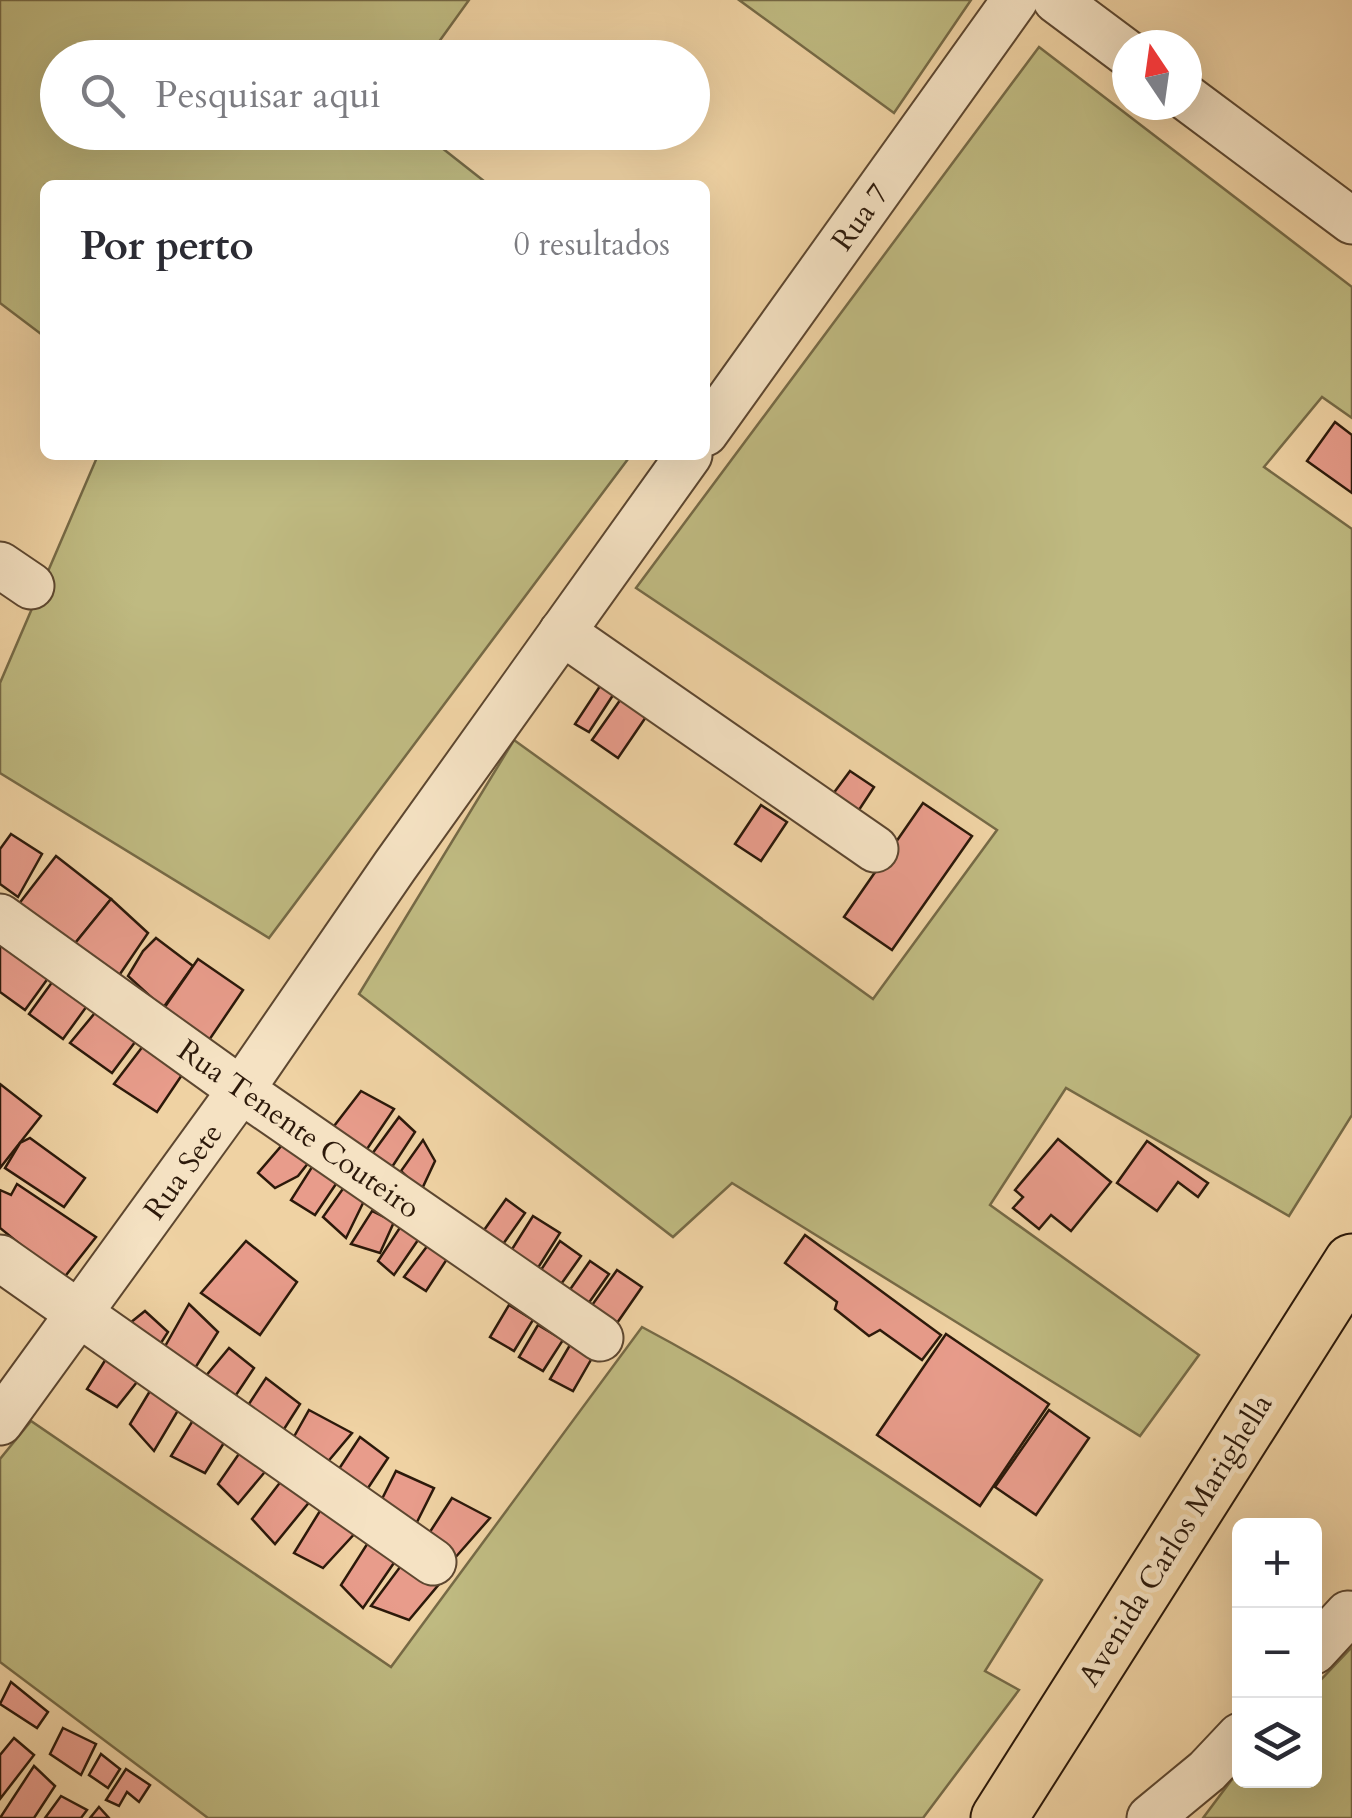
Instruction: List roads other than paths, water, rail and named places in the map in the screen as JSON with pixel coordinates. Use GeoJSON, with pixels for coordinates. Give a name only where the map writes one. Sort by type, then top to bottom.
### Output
{"type":"FeatureCollection","features":[{"type":"Feature","properties":{"kind":"main road","name":"Avenida Carlos Marighella"},"geometry":{"type":"LineString","coordinates":[[999,1818],[1352,1262]]}},
{"type":"Feature","properties":{"kind":"street","name":"Rua 7"},"geometry":{"type":"LineString","coordinates":[[710,426],[1015,0]]}},
{"type":"Feature","properties":{"kind":"street"},"geometry":{"type":"LineString","coordinates":[[1056,0],[1112,42]]}},
{"type":"Feature","properties":{"kind":"street"},"geometry":{"type":"LineString","coordinates":[[1202,109],[1352,221]]}},
{"type":"Feature","properties":{"kind":"street"},"geometry":{"type":"LineString","coordinates":[[685,460],[562,632],[875,849]]}},
{"type":"Feature","properties":{"kind":"street","name":"Rua Sete"},"geometry":{"type":"LineString","coordinates":[[0,1422],[241,1090],[562,632]]}},
{"type":"Feature","properties":{"kind":"street","name":"Rua Tenente Couteiro"},"geometry":{"type":"LineString","coordinates":[[0,916],[241,1090],[600,1338]]}},
{"type":"Feature","properties":{"kind":"street"},"geometry":{"type":"LineString","coordinates":[[0,1258],[433,1562]]}},
{"type":"Feature","properties":{"kind":"street"},"geometry":{"type":"LineString","coordinates":[[1322,1642],[1348,1614]]}},
{"type":"Feature","properties":{"kind":"street"},"geometry":{"type":"LineString","coordinates":[[1150,1818],[1162,1804],[1207,1771],[1232,1744]]}}]}
